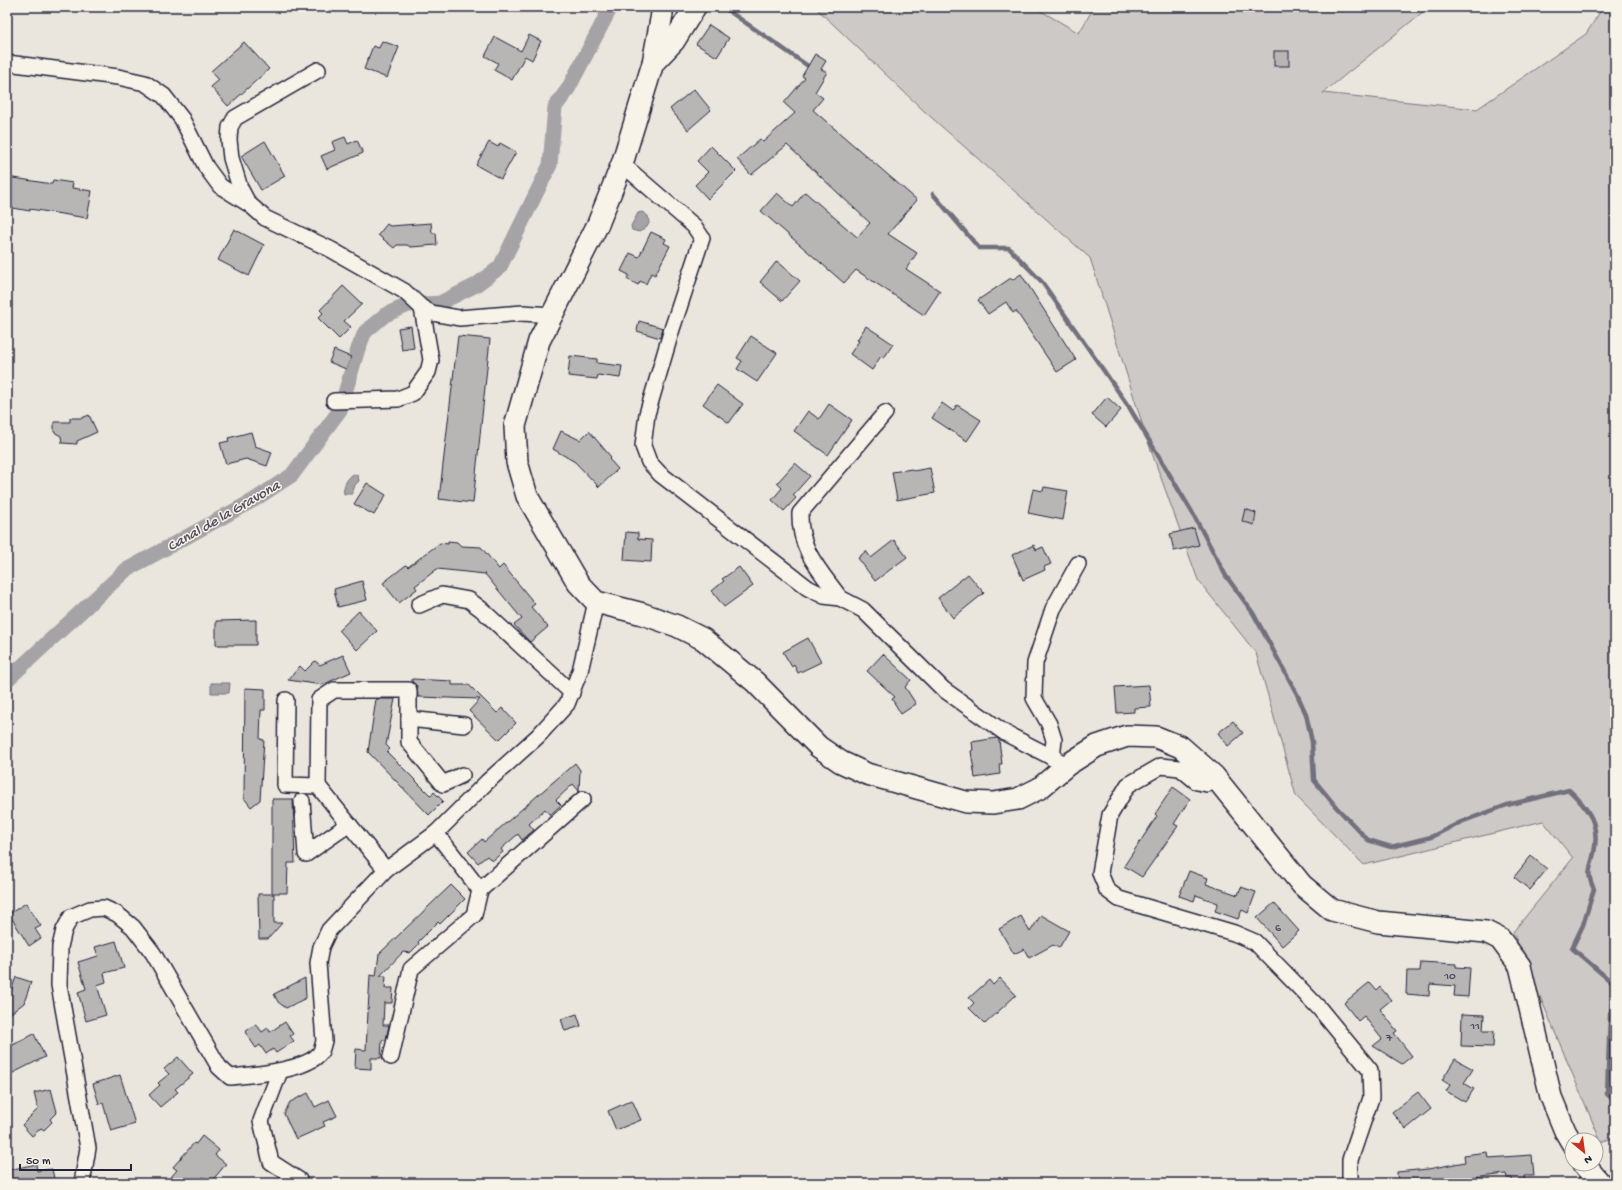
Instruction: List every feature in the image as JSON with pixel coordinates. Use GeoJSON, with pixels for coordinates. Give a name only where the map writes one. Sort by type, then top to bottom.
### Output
{"type":"FeatureCollection","features":[{"type":"Feature","properties":{"kind":"street"},"geometry":{"type":"LineString","coordinates":[[661,7],[662,14],[653,63],[622,164],[598,224],[539,341],[515,426],[517,462],[527,496],[578,583],[596,602],[643,614],[677,626],[703,639],[755,682],[820,747],[841,762],[867,774],[966,802],[993,803],[1018,799],[1040,788],[1060,761],[1096,746],[1127,736],[1156,738],[1181,747],[1214,776],[1302,885],[1332,910],[1378,922],[1486,932],[1500,938],[1520,966],[1551,1097],[1566,1132]]}},
{"type":"Feature","properties":{"kind":"street"},"geometry":{"type":"LineString","coordinates":[[653,63],[674,41],[695,7]]}},
{"type":"Feature","properties":{"kind":"street"},"geometry":{"type":"LineString","coordinates":[[7,63],[118,77],[145,83],[164,96],[182,119],[206,167],[220,186],[248,203],[265,218],[330,249],[404,291],[422,308],[432,313],[459,318],[522,313],[551,315]]}},
{"type":"Feature","properties":{"kind":"street"},"geometry":{"type":"LineString","coordinates":[[248,203],[240,188],[231,158],[229,140],[230,127],[235,118],[318,70]]}},
{"type":"Feature","properties":{"kind":"street"},"geometry":{"type":"LineString","coordinates":[[622,164],[694,226],[702,238],[672,329],[647,414],[643,446],[649,462],[660,474],[808,588],[824,596],[840,598],[863,610],[943,689],[1005,733],[1060,761]]}},
{"type":"Feature","properties":{"kind":"street"},"geometry":{"type":"LineString","coordinates":[[334,401],[349,402],[398,399],[413,393],[428,372],[431,360],[422,308]]}},
{"type":"Feature","properties":{"kind":"street"},"geometry":{"type":"LineString","coordinates":[[840,598],[809,555],[799,530],[800,513],[885,413]]}},
{"type":"Feature","properties":{"kind":"street"},"geometry":{"type":"LineString","coordinates":[[1060,761],[1049,724],[1034,698],[1035,663],[1052,610],[1078,564]]}},
{"type":"Feature","properties":{"kind":"street"},"geometry":{"type":"LineString","coordinates":[[419,605],[442,595],[468,600],[481,609],[572,694]]}},
{"type":"Feature","properties":{"kind":"street"},"geometry":{"type":"LineString","coordinates":[[82,1183],[88,1148],[58,985],[60,947],[64,930],[71,917],[90,909],[104,908],[117,914],[133,927],[153,952],[219,1067],[230,1078],[280,1071],[308,1062],[320,1053],[324,1041],[318,963],[321,948],[329,930],[386,870],[436,833],[487,782],[538,736],[567,704],[580,671],[596,602]]}},
{"type":"Feature","properties":{"kind":"street"},"geometry":{"type":"LineString","coordinates":[[386,870],[318,786],[319,700],[334,690],[409,690],[408,742],[443,784],[462,775]]}},
{"type":"Feature","properties":{"kind":"street"},"geometry":{"type":"LineString","coordinates":[[286,700],[285,785],[318,786]]}},
{"type":"Feature","properties":{"kind":"street"},"geometry":{"type":"LineString","coordinates":[[409,719],[464,725]]}},
{"type":"Feature","properties":{"kind":"street"},"geometry":{"type":"LineString","coordinates":[[1214,776],[1207,784],[1197,782],[1180,768],[1161,766],[1128,785],[1110,815],[1100,874],[1107,890],[1119,899],[1234,933],[1255,942],[1319,1008],[1370,1070],[1371,1098],[1350,1160],[1350,1183]]}},
{"type":"Feature","properties":{"kind":"street"},"geometry":{"type":"LineString","coordinates":[[391,1057],[411,969],[474,915],[480,890],[583,799]]}},
{"type":"Feature","properties":{"kind":"street"},"geometry":{"type":"LineString","coordinates":[[302,801],[306,854],[349,824]]}},
{"type":"Feature","properties":{"kind":"street"},"geometry":{"type":"LineString","coordinates":[[436,833],[480,890]]}},
{"type":"Feature","properties":{"kind":"street"},"geometry":{"type":"LineString","coordinates":[[280,1071],[261,1121],[271,1162],[299,1180]]}},
{"type":"Feature","properties":{"kind":"street"},"geometry":{"type":"LineString","coordinates":[[1591,1172],[1600,1183]]}},
{"type":"Feature","properties":{"kind":"shaded area"},"geometry":{"type":"Polygon","coordinates":[[[815,7],[1034,7],[1079,33],[1094,7],[1429,7],[1323,93],[1477,109],[1586,34],[1603,7],[1615,7],[1615,1137],[1604,1141],[1604,1132],[1597,1132],[1513,932],[1573,858],[1543,821],[1364,865],[1296,796],[1256,653],[1198,580],[1148,442],[1090,258],[923,110],[815,7]]]}},
{"type":"Feature","properties":{"kind":"shaded area"},"geometry":{"type":"Polygon","coordinates":[[[642,212],[648,216],[649,223],[647,227],[639,232],[632,230],[631,226],[638,213],[642,212]]]}},
{"type":"Feature","properties":{"kind":"shaded area"},"geometry":{"type":"Polygon","coordinates":[[[354,474],[358,476],[359,481],[355,485],[352,494],[344,494],[346,482],[354,474]]]}},
{"type":"Feature","properties":{"kind":"shaded area"},"geometry":{"type":"Polygon","coordinates":[[[211,683],[230,683],[229,693],[211,693],[211,683]]]}},
{"type":"Feature","properties":{"kind":"building"},"geometry":{"type":"Polygon","coordinates":[[[709,25],[729,38],[717,57],[696,44],[709,25]]]}},
{"type":"Feature","properties":{"kind":"building"},"geometry":{"type":"Polygon","coordinates":[[[529,35],[541,41],[532,60],[525,56],[512,80],[494,70],[498,63],[485,56],[495,37],[521,51],[529,35]]]}},
{"type":"Feature","properties":{"kind":"building"},"geometry":{"type":"Polygon","coordinates":[[[382,41],[399,47],[387,78],[364,69],[373,46],[379,48],[382,41]]]}},
{"type":"Feature","properties":{"kind":"building"},"geometry":{"type":"Polygon","coordinates":[[[244,42],[269,69],[228,106],[211,87],[219,80],[211,71],[244,42]]]}},
{"type":"Feature","properties":{"kind":"building"},"geometry":{"type":"Polygon","coordinates":[[[1274,51],[1289,51],[1289,66],[1274,66],[1274,51]]]}},
{"type":"Feature","properties":{"kind":"building"},"geometry":{"type":"Polygon","coordinates":[[[815,54],[826,61],[821,69],[827,72],[815,92],[823,98],[813,110],[917,200],[888,234],[917,253],[906,269],[940,291],[924,315],[856,270],[844,283],[761,211],[777,193],[793,207],[805,192],[857,237],[870,223],[787,145],[751,175],[737,159],[760,139],[763,142],[795,113],[784,103],[805,78],[802,76],[815,54]]]}},
{"type":"Feature","properties":{"kind":"building"},"geometry":{"type":"Polygon","coordinates":[[[694,89],[711,110],[688,130],[670,109],[694,89]]]}},
{"type":"Feature","properties":{"kind":"building"},"geometry":{"type":"Polygon","coordinates":[[[345,137],[348,144],[357,140],[363,153],[327,169],[321,156],[335,150],[332,142],[345,137]]]}},
{"type":"Feature","properties":{"kind":"building"},"geometry":{"type":"Polygon","coordinates":[[[265,141],[285,176],[261,190],[241,156],[265,141]]]}},
{"type":"Feature","properties":{"kind":"building"},"geometry":{"type":"Polygon","coordinates":[[[489,142],[498,147],[500,143],[516,152],[501,179],[476,165],[489,142]]]}},
{"type":"Feature","properties":{"kind":"building"},"geometry":{"type":"Polygon","coordinates":[[[711,146],[736,171],[708,199],[695,185],[708,172],[697,161],[711,146]]]}},
{"type":"Feature","properties":{"kind":"building"},"geometry":{"type":"Polygon","coordinates":[[[7,177],[52,184],[53,180],[73,183],[72,188],[92,191],[87,218],[7,207],[7,177]]]}},
{"type":"Feature","properties":{"kind":"building"},"geometry":{"type":"Polygon","coordinates":[[[431,223],[432,233],[436,233],[437,245],[411,247],[407,245],[397,245],[394,248],[378,235],[387,224],[390,226],[431,223]]]}},
{"type":"Feature","properties":{"kind":"building"},"geometry":{"type":"Polygon","coordinates":[[[234,229],[264,245],[249,276],[218,260],[234,229]]]}},
{"type":"Feature","properties":{"kind":"building"},"geometry":{"type":"Polygon","coordinates":[[[651,232],[666,239],[664,243],[670,246],[655,275],[651,273],[646,284],[640,281],[638,285],[627,279],[629,275],[621,271],[630,253],[639,257],[651,232]]]}},
{"type":"Feature","properties":{"kind":"building"},"geometry":{"type":"Polygon","coordinates":[[[777,261],[800,281],[782,301],[760,282],[777,261]]]}},
{"type":"Feature","properties":{"kind":"building"},"geometry":{"type":"Polygon","coordinates":[[[1021,274],[1076,360],[1057,372],[1016,311],[1013,313],[1006,302],[988,314],[978,300],[1011,278],[1012,280],[1021,274]]]}},
{"type":"Feature","properties":{"kind":"building"},"geometry":{"type":"Polygon","coordinates":[[[343,286],[362,304],[344,321],[351,327],[339,339],[318,318],[323,313],[320,310],[343,286]]]}},
{"type":"Feature","properties":{"kind":"building"},"geometry":{"type":"Polygon","coordinates":[[[639,321],[663,328],[660,338],[637,331],[639,321]]]}},
{"type":"Feature","properties":{"kind":"building"},"geometry":{"type":"Polygon","coordinates":[[[411,326],[414,348],[402,350],[398,328],[411,326]]]}},
{"type":"Feature","properties":{"kind":"building"},"geometry":{"type":"Polygon","coordinates":[[[866,326],[893,344],[884,358],[881,356],[872,370],[850,354],[859,341],[857,340],[866,326]]]}},
{"type":"Feature","properties":{"kind":"building"},"geometry":{"type":"Polygon","coordinates":[[[458,336],[490,339],[473,503],[439,499],[458,336]]]}},
{"type":"Feature","properties":{"kind":"building"},"geometry":{"type":"Polygon","coordinates":[[[751,336],[777,353],[757,382],[737,369],[742,361],[737,358],[751,336]]]}},
{"type":"Feature","properties":{"kind":"building"},"geometry":{"type":"Polygon","coordinates":[[[334,350],[351,357],[346,369],[329,362],[334,350]]]}},
{"type":"Feature","properties":{"kind":"building"},"geometry":{"type":"Polygon","coordinates":[[[570,356],[597,359],[597,363],[622,366],[620,378],[598,375],[597,379],[568,376],[570,356]]]}},
{"type":"Feature","properties":{"kind":"building"},"geometry":{"type":"Polygon","coordinates":[[[717,385],[743,404],[729,423],[703,404],[717,385]]]}},
{"type":"Feature","properties":{"kind":"building"},"geometry":{"type":"Polygon","coordinates":[[[1107,397],[1121,410],[1106,427],[1092,415],[1107,397]]]}},
{"type":"Feature","properties":{"kind":"building"},"geometry":{"type":"Polygon","coordinates":[[[942,403],[953,411],[957,405],[981,420],[967,441],[932,418],[942,403]]]}},
{"type":"Feature","properties":{"kind":"building"},"geometry":{"type":"Polygon","coordinates":[[[829,404],[852,420],[828,455],[794,431],[808,411],[819,419],[829,404]]]}},
{"type":"Feature","properties":{"kind":"building"},"geometry":{"type":"Polygon","coordinates":[[[89,415],[97,432],[77,441],[77,444],[62,443],[61,436],[54,432],[54,422],[70,422],[70,418],[82,418],[89,415]]]}},
{"type":"Feature","properties":{"kind":"building"},"geometry":{"type":"Polygon","coordinates":[[[561,431],[580,440],[589,431],[611,457],[609,459],[618,469],[599,487],[575,462],[553,449],[561,431]]]}},
{"type":"Feature","properties":{"kind":"building"},"geometry":{"type":"Polygon","coordinates":[[[251,432],[255,446],[272,452],[267,466],[246,459],[226,464],[220,443],[229,441],[228,438],[251,432]]]}},
{"type":"Feature","properties":{"kind":"building"},"geometry":{"type":"Polygon","coordinates":[[[795,463],[810,476],[793,495],[796,498],[784,511],[772,500],[782,488],[777,483],[795,463]]]}},
{"type":"Feature","properties":{"kind":"building"},"geometry":{"type":"Polygon","coordinates":[[[930,468],[935,493],[897,500],[892,472],[912,469],[913,471],[930,468]]]}},
{"type":"Feature","properties":{"kind":"building"},"geometry":{"type":"Polygon","coordinates":[[[367,483],[386,495],[374,515],[354,504],[367,483]]]}},
{"type":"Feature","properties":{"kind":"building"},"geometry":{"type":"Polygon","coordinates":[[[1044,487],[1068,491],[1063,520],[1028,513],[1033,489],[1043,491],[1044,487]]]}},
{"type":"Feature","properties":{"kind":"building"},"geometry":{"type":"Polygon","coordinates":[[[1245,509],[1256,513],[1254,525],[1242,521],[1245,509]]]}},
{"type":"Feature","properties":{"kind":"building"},"geometry":{"type":"Polygon","coordinates":[[[1194,528],[1199,545],[1174,551],[1170,534],[1194,528]]]}},
{"type":"Feature","properties":{"kind":"building"},"geometry":{"type":"Polygon","coordinates":[[[626,532],[638,533],[638,539],[652,540],[651,562],[624,560],[626,532]]]}},
{"type":"Feature","properties":{"kind":"building"},"geometry":{"type":"Polygon","coordinates":[[[894,540],[907,557],[875,581],[858,558],[866,551],[871,558],[894,540]]]}},
{"type":"Feature","properties":{"kind":"building"},"geometry":{"type":"Polygon","coordinates":[[[448,541],[457,542],[461,546],[481,547],[499,569],[503,565],[535,604],[531,607],[548,627],[530,642],[514,625],[522,619],[485,574],[437,569],[415,586],[417,589],[399,603],[383,583],[406,565],[408,567],[440,543],[448,544],[448,541]]]}},
{"type":"Feature","properties":{"kind":"building"},"geometry":{"type":"Polygon","coordinates":[[[1034,545],[1036,550],[1043,547],[1051,564],[1044,567],[1045,570],[1023,580],[1012,555],[1034,545]]]}},
{"type":"Feature","properties":{"kind":"building"},"geometry":{"type":"Polygon","coordinates":[[[739,567],[753,586],[724,607],[712,591],[724,581],[722,579],[739,567]]]}},
{"type":"Feature","properties":{"kind":"building"},"geometry":{"type":"Polygon","coordinates":[[[968,574],[984,593],[953,618],[938,598],[968,574]]]}},
{"type":"Feature","properties":{"kind":"building"},"geometry":{"type":"Polygon","coordinates":[[[362,581],[367,600],[338,607],[334,589],[362,581]]]}},
{"type":"Feature","properties":{"kind":"building"},"geometry":{"type":"Polygon","coordinates":[[[359,611],[377,631],[357,650],[339,630],[359,611]]]}},
{"type":"Feature","properties":{"kind":"building"},"geometry":{"type":"Polygon","coordinates":[[[256,620],[256,645],[216,645],[216,621],[256,620]]]}},
{"type":"Feature","properties":{"kind":"building"},"geometry":{"type":"Polygon","coordinates":[[[808,638],[821,662],[798,673],[794,665],[792,667],[783,652],[808,638]]]}},
{"type":"Feature","properties":{"kind":"building"},"geometry":{"type":"Polygon","coordinates":[[[883,654],[911,680],[905,687],[916,704],[901,714],[892,699],[895,697],[867,671],[883,654]]]}},
{"type":"Feature","properties":{"kind":"building"},"geometry":{"type":"Polygon","coordinates":[[[343,655],[351,672],[322,685],[288,680],[300,666],[305,671],[315,661],[320,665],[343,655]]]}},
{"type":"Feature","properties":{"kind":"building"},"geometry":{"type":"Polygon","coordinates":[[[412,679],[452,681],[452,685],[469,685],[497,713],[502,708],[516,723],[499,740],[469,711],[480,699],[418,697],[417,686],[412,682],[412,679]]]}},
{"type":"Feature","properties":{"kind":"building"},"geometry":{"type":"Polygon","coordinates":[[[1149,685],[1151,707],[1134,708],[1134,712],[1117,713],[1115,687],[1149,685]]]}},
{"type":"Feature","properties":{"kind":"building"},"geometry":{"type":"Polygon","coordinates":[[[245,688],[265,689],[265,710],[261,710],[260,739],[264,740],[260,800],[251,807],[244,798],[245,688]]]}},
{"type":"Feature","properties":{"kind":"building"},"geometry":{"type":"Polygon","coordinates":[[[376,699],[395,699],[386,745],[390,749],[387,752],[431,796],[434,792],[443,801],[429,815],[368,752],[376,699]]]}},
{"type":"Feature","properties":{"kind":"building"},"geometry":{"type":"Polygon","coordinates":[[[1233,721],[1243,733],[1228,746],[1218,733],[1233,721]]]}},
{"type":"Feature","properties":{"kind":"building"},"geometry":{"type":"Polygon","coordinates":[[[997,738],[999,740],[1002,764],[999,764],[1000,774],[975,778],[971,751],[973,750],[972,742],[997,738]]]}},
{"type":"Feature","properties":{"kind":"building"},"geometry":{"type":"Polygon","coordinates":[[[575,763],[580,770],[579,791],[573,784],[556,800],[561,805],[550,815],[545,809],[529,824],[534,830],[522,840],[518,834],[501,849],[503,852],[492,861],[487,856],[478,863],[468,852],[482,839],[484,842],[575,763]]]}},
{"type":"Feature","properties":{"kind":"building"},"geometry":{"type":"Polygon","coordinates":[[[1173,787],[1190,799],[1174,824],[1178,826],[1142,877],[1124,866],[1157,816],[1155,814],[1173,787]]]}},
{"type":"Feature","properties":{"kind":"building"},"geometry":{"type":"Polygon","coordinates":[[[272,799],[293,799],[295,863],[288,863],[287,893],[272,893],[272,799]]]}},
{"type":"Feature","properties":{"kind":"building"},"geometry":{"type":"Polygon","coordinates":[[[1531,856],[1547,869],[1530,890],[1514,877],[1531,856]]]}},
{"type":"Feature","properties":{"kind":"building"},"geometry":{"type":"Polygon","coordinates":[[[1189,871],[1208,878],[1206,884],[1238,895],[1241,887],[1256,892],[1248,913],[1242,910],[1238,919],[1215,911],[1218,903],[1196,895],[1194,901],[1179,896],[1189,871]]]}},
{"type":"Feature","properties":{"kind":"building"},"geometry":{"type":"Polygon","coordinates":[[[451,885],[465,899],[440,924],[438,922],[418,942],[419,944],[410,953],[403,952],[380,976],[386,976],[385,988],[393,988],[392,1003],[384,1003],[383,1025],[389,1025],[386,1040],[382,1040],[381,1058],[371,1058],[371,1069],[355,1068],[356,1049],[366,1050],[370,975],[376,976],[379,954],[451,885]]]}},
{"type":"Feature","properties":{"kind":"building"},"geometry":{"type":"Polygon","coordinates":[[[258,894],[274,894],[274,923],[282,923],[268,939],[259,939],[258,894]]]}},
{"type":"Feature","properties":{"kind":"building"},"geometry":{"type":"Polygon","coordinates":[[[26,903],[41,926],[35,929],[41,938],[29,946],[9,914],[26,903]]]}},
{"type":"Feature","properties":{"kind":"building"},"geometry":{"type":"Polygon","coordinates":[[[1274,903],[1299,931],[1282,946],[1257,918],[1274,903]]]}},
{"type":"Feature","properties":{"kind":"building"},"geometry":{"type":"Polygon","coordinates":[[[1041,915],[1069,931],[1059,948],[1053,945],[1029,958],[1024,949],[1014,954],[999,929],[1021,916],[1030,932],[1041,915]]]}},
{"type":"Feature","properties":{"kind":"building"},"geometry":{"type":"Polygon","coordinates":[[[116,941],[124,968],[104,973],[106,982],[97,985],[106,1015],[86,1021],[78,992],[86,989],[78,962],[98,956],[95,947],[116,941]]]}},
{"type":"Feature","properties":{"kind":"building"},"geometry":{"type":"Polygon","coordinates":[[[1421,962],[1456,964],[1456,967],[1470,968],[1468,997],[1454,996],[1455,986],[1430,984],[1429,996],[1406,994],[1407,971],[1420,971],[1421,962]]]}},
{"type":"Feature","properties":{"kind":"building"},"geometry":{"type":"Polygon","coordinates":[[[16,977],[31,982],[24,1003],[7,1016],[7,994],[11,991],[16,977]]]}},
{"type":"Feature","properties":{"kind":"building"},"geometry":{"type":"Polygon","coordinates":[[[305,978],[306,998],[286,1008],[278,1002],[274,994],[305,978]]]}},
{"type":"Feature","properties":{"kind":"building"},"geometry":{"type":"Polygon","coordinates":[[[1000,978],[1016,995],[985,1024],[969,1008],[974,1003],[969,998],[989,980],[993,985],[1000,978]]]}},
{"type":"Feature","properties":{"kind":"building"},"geometry":{"type":"Polygon","coordinates":[[[1370,982],[1377,990],[1380,987],[1391,1000],[1380,1009],[1397,1031],[1394,1033],[1412,1056],[1402,1064],[1373,1046],[1382,1039],[1364,1016],[1358,1021],[1344,1003],[1370,982]]]}},
{"type":"Feature","properties":{"kind":"building"},"geometry":{"type":"Polygon","coordinates":[[[577,1014],[581,1026],[565,1031],[561,1019],[577,1014]]]}},
{"type":"Feature","properties":{"kind":"building"},"geometry":{"type":"Polygon","coordinates":[[[1462,1014],[1484,1015],[1483,1031],[1494,1031],[1493,1047],[1461,1046],[1462,1014]]]}},
{"type":"Feature","properties":{"kind":"building"},"geometry":{"type":"Polygon","coordinates":[[[285,1022],[293,1034],[290,1036],[294,1041],[276,1053],[273,1049],[266,1054],[260,1045],[256,1048],[245,1032],[256,1024],[262,1032],[268,1028],[270,1032],[285,1022]]]}},
{"type":"Feature","properties":{"kind":"building"},"geometry":{"type":"Polygon","coordinates":[[[34,1034],[45,1057],[11,1074],[7,1066],[7,1048],[34,1034]]]}},
{"type":"Feature","properties":{"kind":"building"},"geometry":{"type":"Polygon","coordinates":[[[178,1057],[193,1074],[175,1089],[178,1092],[160,1107],[149,1095],[160,1085],[158,1083],[169,1074],[164,1069],[178,1057]]]}},
{"type":"Feature","properties":{"kind":"building"},"geometry":{"type":"Polygon","coordinates":[[[1455,1059],[1473,1069],[1464,1083],[1474,1089],[1465,1102],[1446,1091],[1450,1085],[1442,1080],[1455,1059]]]}},
{"type":"Feature","properties":{"kind":"building"},"geometry":{"type":"Polygon","coordinates":[[[120,1075],[135,1124],[111,1131],[103,1103],[99,1104],[93,1084],[120,1075]]]}},
{"type":"Feature","properties":{"kind":"building"},"geometry":{"type":"Polygon","coordinates":[[[51,1089],[57,1112],[50,1119],[52,1122],[44,1130],[41,1128],[32,1136],[22,1125],[38,1109],[34,1093],[51,1089]]]}},
{"type":"Feature","properties":{"kind":"building"},"geometry":{"type":"Polygon","coordinates":[[[1418,1092],[1431,1109],[1406,1129],[1392,1112],[1418,1092]]]}},
{"type":"Feature","properties":{"kind":"building"},"geometry":{"type":"Polygon","coordinates":[[[308,1093],[315,1107],[329,1100],[337,1116],[323,1122],[325,1126],[296,1139],[284,1114],[290,1102],[308,1093]]]}},
{"type":"Feature","properties":{"kind":"building"},"geometry":{"type":"Polygon","coordinates":[[[632,1100],[641,1120],[616,1130],[608,1111],[632,1100]]]}},
{"type":"Feature","properties":{"kind":"building"},"geometry":{"type":"Polygon","coordinates":[[[202,1136],[219,1150],[215,1155],[226,1164],[210,1183],[203,1177],[198,1183],[179,1183],[171,1177],[177,1170],[173,1167],[202,1136]]]}},
{"type":"Feature","properties":{"kind":"building"},"geometry":{"type":"Polygon","coordinates":[[[1487,1152],[1488,1158],[1532,1155],[1534,1176],[1524,1176],[1525,1182],[1512,1183],[1512,1178],[1507,1178],[1506,1174],[1456,1180],[1456,1182],[1449,1183],[1398,1183],[1397,1172],[1428,1169],[1465,1162],[1464,1155],[1487,1152]]]}},
{"type":"Feature","properties":{"kind":"building"},"geometry":{"type":"Polygon","coordinates":[[[36,1164],[37,1171],[52,1169],[55,1183],[8,1183],[7,1177],[10,1176],[9,1170],[36,1164]]]}},
{"type":"Feature","properties":{"kind":"waterway","name":"Canal de la Gravona"},"geometry":{"type":"LineString","coordinates":[[7,680],[126,570],[254,500],[292,475],[340,410],[358,349],[365,332],[385,315],[408,305],[440,303],[476,285],[500,267],[550,165],[555,107],[568,89],[611,7]]}},
{"type":"Feature","properties":{"kind":"waterway"},"geometry":{"type":"LineString","coordinates":[[723,7],[808,66]]}},
{"type":"Feature","properties":{"kind":"waterway"},"geometry":{"type":"LineString","coordinates":[[933,194],[979,248],[1009,248],[1042,282],[1129,407],[1192,512],[1226,576],[1253,613],[1297,694],[1306,714],[1312,742],[1314,780],[1337,808],[1368,840],[1391,847],[1431,837],[1461,822],[1507,805],[1569,790],[1587,811],[1594,825],[1595,834],[1594,853],[1589,875],[1594,889],[1583,925],[1572,948],[1615,985]]}},
{"type":"Feature","properties":{"kind":"waterway"},"geometry":{"type":"LineString","coordinates":[[1615,998],[1610,1015],[1607,1094],[1615,1101]]}}]}
